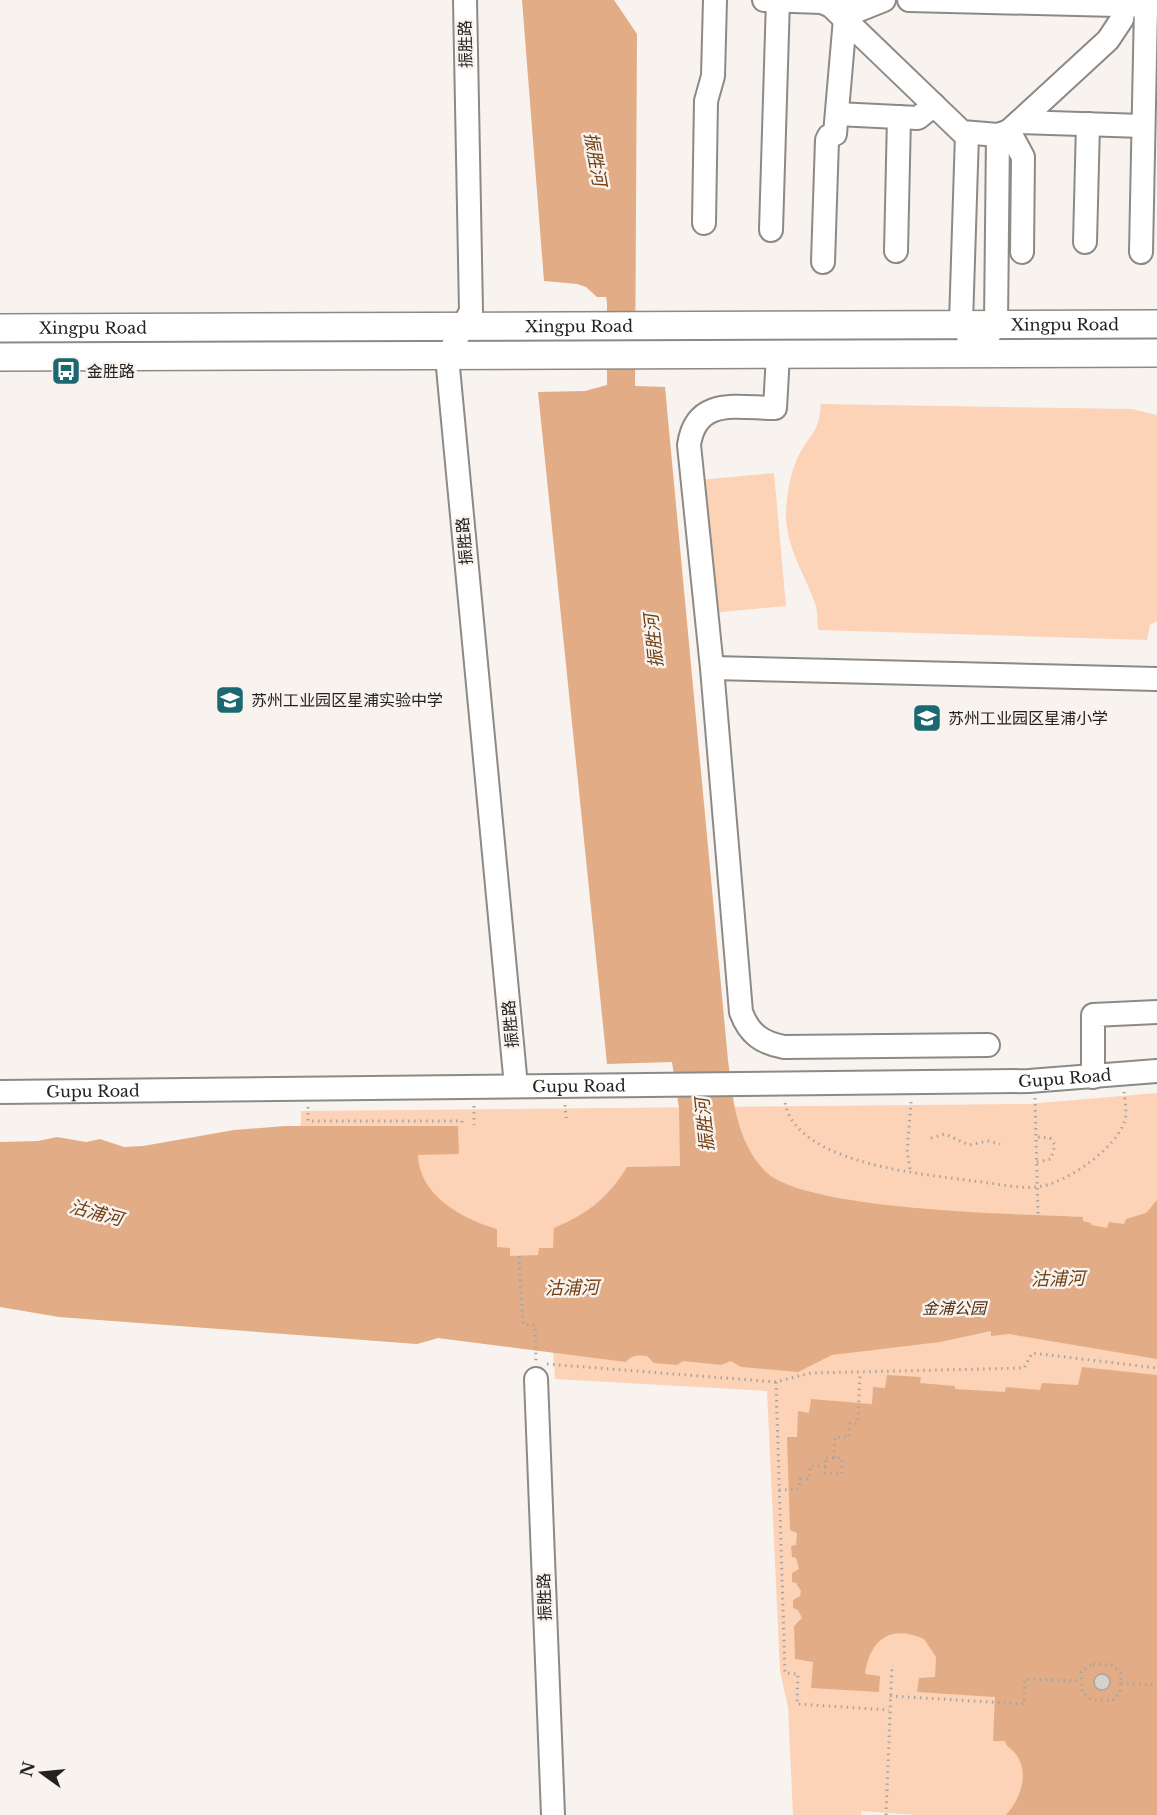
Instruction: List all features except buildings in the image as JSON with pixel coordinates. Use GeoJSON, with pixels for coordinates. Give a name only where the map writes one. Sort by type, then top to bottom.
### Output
{"type":"FeatureCollection","features":[{"type":"Feature","properties":{"kind":"main road","name":"Xingpu Road"},"geometry":{"type":"LineString","coordinates":[[0,328],[1157,324]]}},
{"type":"Feature","properties":{"kind":"main road","name":"Xingpu Road"},"geometry":{"type":"LineString","coordinates":[[0,357],[1157,353]]}},
{"type":"Feature","properties":{"kind":"street","name":"振胜路"},"geometry":{"type":"LineString","coordinates":[[465,0],[471,311],[447,357],[516,1086]]}},
{"type":"Feature","properties":{"kind":"street"},"geometry":{"type":"LineString","coordinates":[[704,223],[706,101],[713,76],[715,0]]}},
{"type":"Feature","properties":{"kind":"street"},"geometry":{"type":"LineString","coordinates":[[764,0],[822,2],[846,8],[884,0]]}},
{"type":"Feature","properties":{"kind":"street"},"geometry":{"type":"LineString","coordinates":[[771,230],[778,0]]}},
{"type":"Feature","properties":{"kind":"street"},"geometry":{"type":"LineString","coordinates":[[909,0],[1084,2],[1138,5]]}},
{"type":"Feature","properties":{"kind":"street"},"geometry":{"type":"LineString","coordinates":[[1138,5],[1143,126],[1141,252]]}},
{"type":"Feature","properties":{"kind":"street"},"geometry":{"type":"LineString","coordinates":[[967,134],[961,323],[978,353],[996,323],[1008,129],[1108,40],[1122,19],[1138,5]]}},
{"type":"Feature","properties":{"kind":"street"},"geometry":{"type":"LineString","coordinates":[[846,8],[934,105],[967,134],[1088,124],[1143,126]]}},
{"type":"Feature","properties":{"kind":"street"},"geometry":{"type":"LineString","coordinates":[[823,262],[827,140],[829,136],[835,134],[846,8]]}},
{"type":"Feature","properties":{"kind":"street"},"geometry":{"type":"LineString","coordinates":[[837,114],[918,118],[934,105]]}},
{"type":"Feature","properties":{"kind":"street"},"geometry":{"type":"LineString","coordinates":[[896,251],[899,117]]}},
{"type":"Feature","properties":{"kind":"street"},"geometry":{"type":"LineString","coordinates":[[1084,242],[1088,124]]}},
{"type":"Feature","properties":{"kind":"street"},"geometry":{"type":"LineString","coordinates":[[1008,129],[1023,157],[1022,252]]}},
{"type":"Feature","properties":{"kind":"street"},"geometry":{"type":"LineString","coordinates":[[778,355],[776,408],[713,409],[701,416],[692,429],[689,445],[712,668],[741,1012],[746,1026],[768,1044],[784,1047],[988,1045]]}},
{"type":"Feature","properties":{"kind":"street"},"geometry":{"type":"LineString","coordinates":[[712,668],[1157,679]]}},
{"type":"Feature","properties":{"kind":"street"},"geometry":{"type":"LineString","coordinates":[[1093,1077],[1093,1015],[1157,1012]]}},
{"type":"Feature","properties":{"kind":"street","name":"Gupu Road"},"geometry":{"type":"LineString","coordinates":[[0,1092],[735,1084],[1093,1077],[1157,1071]]}},
{"type":"Feature","properties":{"kind":"street","name":"振胜路"},"geometry":{"type":"LineString","coordinates":[[536,1371],[553,1815]]}},
{"type":"Feature","properties":{"kind":"path"},"geometry":{"type":"LineString","coordinates":[[784,1101],[792,1122],[817,1143],[850,1158],[910,1171],[1038,1187],[1062,1178],[1108,1148],[1124,1121],[1124,1092]]}},
{"type":"Feature","properties":{"kind":"path"},"geometry":{"type":"LineString","coordinates":[[1035,1098],[1038,1214]]}},
{"type":"Feature","properties":{"kind":"path"},"geometry":{"type":"LineString","coordinates":[[910,1171],[907,1152],[911,1100]]}},
{"type":"Feature","properties":{"kind":"path"},"geometry":{"type":"LineString","coordinates":[[565,1103],[566,1119]]}},
{"type":"Feature","properties":{"kind":"path"},"geometry":{"type":"LineString","coordinates":[[474,1105],[474,1125]]}},
{"type":"Feature","properties":{"kind":"path"},"geometry":{"type":"LineString","coordinates":[[308,1107],[308,1121],[462,1121],[462,1125]]}},
{"type":"Feature","properties":{"kind":"path"},"geometry":{"type":"LineString","coordinates":[[931,1138],[945,1134],[969,1145],[988,1141],[1000,1144]]}},
{"type":"Feature","properties":{"kind":"path"},"geometry":{"type":"LineString","coordinates":[[1037,1137],[1050,1138],[1055,1145],[1051,1159],[1037,1162]]}},
{"type":"Feature","properties":{"kind":"path"},"geometry":{"type":"LineString","coordinates":[[519,1256],[523,1324],[535,1325],[536,1371],[776,1382],[811,1373],[1024,1368],[1032,1353],[1157,1368]]}},
{"type":"Feature","properties":{"kind":"path"},"geometry":{"type":"LineString","coordinates":[[834,1458],[835,1437],[849,1437],[850,1423],[858,1423],[860,1372]]}},
{"type":"Feature","properties":{"kind":"path"},"geometry":{"type":"LineString","coordinates":[[776,1382],[785,1673],[798,1674],[797,1704],[889,1710]]}},
{"type":"Feature","properties":{"kind":"path"},"geometry":{"type":"LineString","coordinates":[[826,1458],[834,1458],[842,1458],[842,1474],[825,1473],[826,1458]]}},
{"type":"Feature","properties":{"kind":"path"},"geometry":{"type":"LineString","coordinates":[[779,1490],[799,1489],[800,1479],[809,1479],[810,1466],[825,1466]]}},
{"type":"Feature","properties":{"kind":"path"},"geometry":{"type":"LineString","coordinates":[[1093,1664],[1112,1665],[1121,1673],[1119,1693],[1112,1701],[1092,1700],[1082,1692],[1081,1681],[1082,1672],[1093,1664]]}},
{"type":"Feature","properties":{"kind":"path"},"geometry":{"type":"LineString","coordinates":[[886,1815],[892,1665]]}},
{"type":"Feature","properties":{"kind":"path"},"geometry":{"type":"LineString","coordinates":[[890,1696],[1024,1704],[1025,1678],[1081,1681]]}},
{"type":"Feature","properties":{"kind":"path"},"geometry":{"type":"LineString","coordinates":[[1120,1683],[1157,1684]]}},
{"type":"Feature","properties":{"kind":"green space"},"geometry":{"type":"Polygon","coordinates":[[[821,404],[1132,409],[1157,415],[1157,621],[1150,625],[1147,640],[818,630],[816,606],[792,547],[786,511],[788,489],[794,466],[816,427],[821,404]]]}},
{"type":"Feature","properties":{"kind":"green space"},"geometry":{"type":"Polygon","coordinates":[[[774,473],[786,606],[711,613],[699,480],[774,473]]]}},
{"type":"Feature","properties":{"kind":"green space","name":"金浦公园"},"geometry":{"type":"Polygon","coordinates":[[[1157,1093],[1157,1815],[917,1815],[861,1811],[861,1815],[793,1815],[788,1707],[780,1671],[767,1391],[555,1379],[553,1351],[438,1338],[417,1344],[298,1334],[301,1111],[1027,1104],[1157,1093]]]}},
{"type":"Feature","properties":{"kind":"water"},"geometry":{"type":"Polygon","coordinates":[[[522,0],[614,0],[637,34],[635,386],[665,387],[728,1060],[738,1119],[748,1146],[765,1171],[787,1184],[822,1195],[866,1202],[966,1212],[1083,1217],[1083,1221],[1091,1225],[1107,1228],[1109,1222],[1124,1224],[1126,1219],[1146,1213],[1157,1200],[1157,1359],[1009,1334],[991,1336],[991,1331],[940,1342],[832,1355],[798,1372],[741,1367],[731,1361],[721,1365],[683,1361],[677,1365],[654,1363],[647,1356],[641,1356],[633,1357],[626,1362],[438,1338],[417,1344],[59,1317],[0,1307],[0,1142],[38,1141],[57,1137],[86,1142],[100,1139],[124,1147],[143,1146],[234,1130],[285,1126],[458,1126],[459,1154],[418,1155],[420,1170],[434,1194],[445,1204],[470,1219],[497,1229],[497,1247],[510,1248],[510,1256],[538,1255],[539,1248],[553,1248],[554,1228],[577,1217],[596,1204],[612,1188],[627,1167],[680,1166],[679,1108],[672,1062],[607,1064],[538,392],[585,391],[607,385],[607,303],[606,297],[597,297],[586,287],[544,281],[522,0]]]}},
{"type":"Feature","properties":{"kind":"water"},"geometry":{"type":"Polygon","coordinates":[[[1082,1367],[1157,1375],[1157,1815],[1006,1815],[1020,1793],[1023,1776],[1019,1760],[1005,1741],[993,1741],[995,1697],[917,1692],[919,1678],[935,1677],[936,1657],[924,1639],[901,1633],[884,1638],[877,1644],[865,1674],[880,1676],[879,1692],[811,1688],[813,1662],[795,1659],[794,1626],[802,1618],[798,1610],[793,1608],[793,1600],[800,1596],[801,1591],[796,1583],[792,1582],[792,1573],[799,1569],[796,1558],[792,1557],[791,1546],[796,1545],[797,1533],[790,1530],[787,1437],[797,1437],[798,1411],[809,1413],[811,1399],[872,1404],[873,1387],[885,1388],[887,1375],[921,1377],[920,1383],[955,1386],[955,1389],[1005,1392],[1006,1387],[1040,1390],[1042,1383],[1078,1385],[1082,1367]]]}},
{"type":"Feature","properties":{"kind":"place","name":"金胜路"},"geometry":{"type":"Point","coordinates":[66,371]}},
{"type":"Feature","properties":{"kind":"place","name":"苏州工业园区星浦实验中学"},"geometry":{"type":"Point","coordinates":[230,700]}},
{"type":"Feature","properties":{"kind":"place","name":"苏州工业园区星浦小学"},"geometry":{"type":"Point","coordinates":[927,718]}},
{"type":"Feature","properties":{"kind":"water label","name":"振胜河"},"geometry":{"type":"Point","coordinates":[595,159]}},
{"type":"Feature","properties":{"kind":"water label","name":"振胜河"},"geometry":{"type":"Point","coordinates":[654,641]}},
{"type":"Feature","properties":{"kind":"water label","name":"振胜河"},"geometry":{"type":"Point","coordinates":[705,1125]}},
{"type":"Feature","properties":{"kind":"water label","name":"沽浦河"},"geometry":{"type":"Point","coordinates":[96,1213]}},
{"type":"Feature","properties":{"kind":"water label","name":"沽浦河"},"geometry":{"type":"Point","coordinates":[1058,1279]}},
{"type":"Feature","properties":{"kind":"water label","name":"沽浦河"},"geometry":{"type":"Point","coordinates":[572,1288]}}]}
